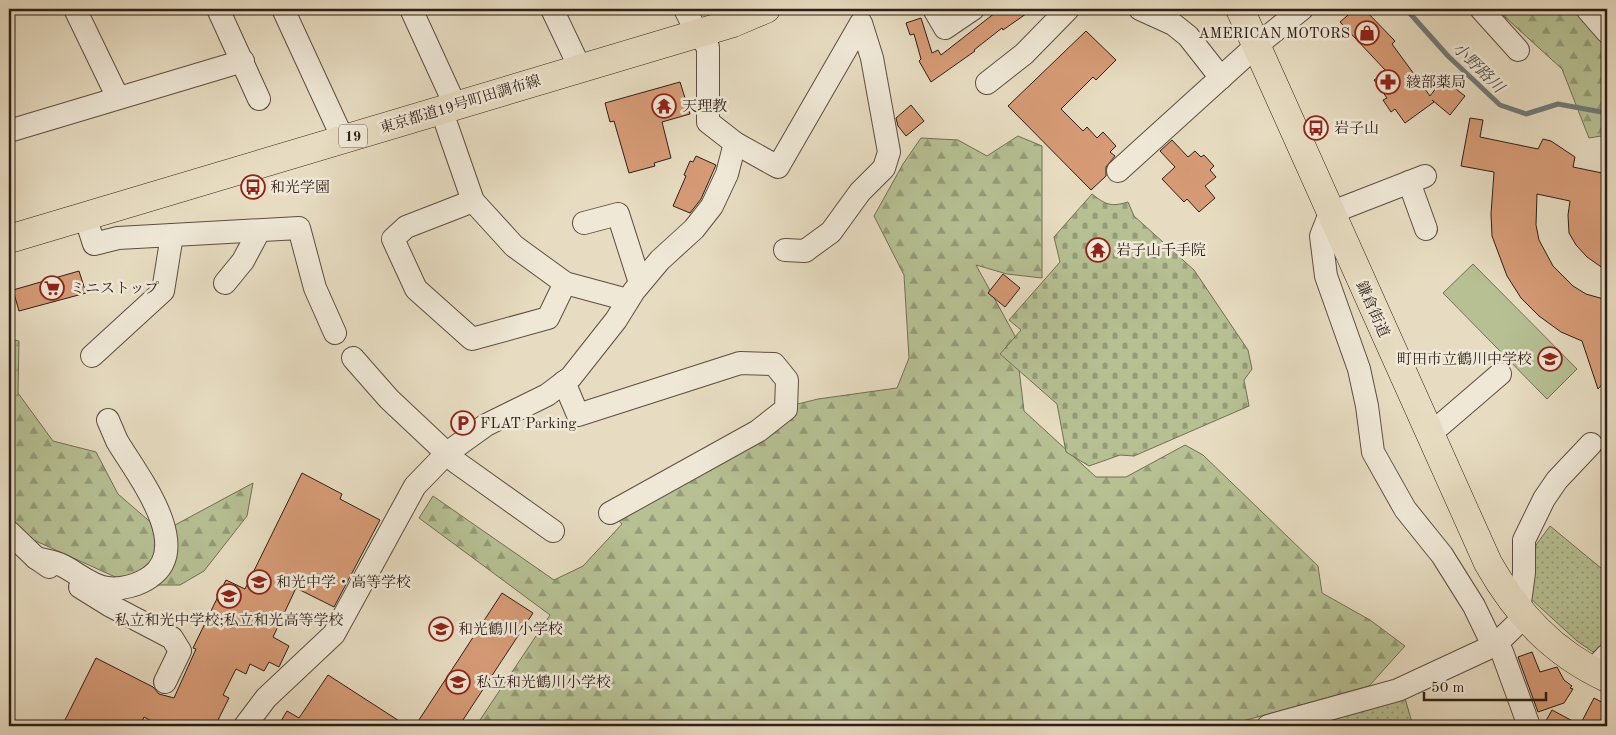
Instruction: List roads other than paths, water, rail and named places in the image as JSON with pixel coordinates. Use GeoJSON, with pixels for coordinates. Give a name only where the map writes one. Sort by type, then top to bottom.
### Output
{"type":"FeatureCollection","features":[{"type":"Feature","properties":{"kind":"main road","name":"東京都道19号町田調布線"},"geometry":{"type":"LineString","coordinates":[[9,239],[580,68],[691,21],[733,23],[766,9]]}},
{"type":"Feature","properties":{"kind":"main road","name":"鎌倉街道"},"geometry":{"type":"LineString","coordinates":[[1240,9],[1488,563],[1504,592],[1522,614],[1562,653],[1602,668]]}},
{"type":"Feature","properties":{"kind":"street"},"geometry":{"type":"LineString","coordinates":[[75,9],[118,98]]}},
{"type":"Feature","properties":{"kind":"street"},"geometry":{"type":"LineString","coordinates":[[218,9],[259,99]]}},
{"type":"Feature","properties":{"kind":"street"},"geometry":{"type":"LineString","coordinates":[[283,9],[343,138]]}},
{"type":"Feature","properties":{"kind":"street"},"geometry":{"type":"LineString","coordinates":[[411,9],[448,107],[473,201],[514,246],[565,283],[634,292]]}},
{"type":"Feature","properties":{"kind":"street"},"geometry":{"type":"LineString","coordinates":[[552,9],[580,68]]}},
{"type":"Feature","properties":{"kind":"street"},"geometry":{"type":"LineString","coordinates":[[934,9],[945,28],[973,9]]}},
{"type":"Feature","properties":{"kind":"street"},"geometry":{"type":"LineString","coordinates":[[987,83],[1024,54],[1068,9]]}},
{"type":"Feature","properties":{"kind":"street"},"geometry":{"type":"LineString","coordinates":[[1140,9],[1173,24],[1188,36],[1221,78]]}},
{"type":"Feature","properties":{"kind":"street"},"geometry":{"type":"LineString","coordinates":[[1118,171],[1257,45],[1302,9]]}},
{"type":"Feature","properties":{"kind":"street"},"geometry":{"type":"LineString","coordinates":[[1481,9],[1518,50]]}},
{"type":"Feature","properties":{"kind":"street"},"geometry":{"type":"LineString","coordinates":[[1587,9],[1607,32]]}},
{"type":"Feature","properties":{"kind":"street"},"geometry":{"type":"LineString","coordinates":[[691,21],[708,48],[708,122],[735,143],[778,167],[861,23],[872,58],[890,152],[886,165],[860,192],[831,232],[805,251],[784,250]]}},
{"type":"Feature","properties":{"kind":"street"},"geometry":{"type":"LineString","coordinates":[[9,131],[243,61]]}},
{"type":"Feature","properties":{"kind":"street"},"geometry":{"type":"LineString","coordinates":[[245,726],[266,698],[334,634],[415,486],[447,453],[486,425],[547,395],[564,382],[596,347],[634,292],[660,260],[694,229],[712,206],[728,174],[735,143]]}},
{"type":"Feature","properties":{"kind":"street"},"geometry":{"type":"LineString","coordinates":[[1426,229],[1417,179],[1330,213],[1320,236],[1326,276],[1358,369],[1367,406],[1373,452],[1405,509],[1442,555],[1502,652],[1529,726]]}},
{"type":"Feature","properties":{"kind":"street"},"geometry":{"type":"LineString","coordinates":[[473,201],[406,227],[394,239],[416,289],[430,302],[472,339],[548,318],[565,283]]}},
{"type":"Feature","properties":{"kind":"street"},"geometry":{"type":"LineString","coordinates":[[584,223],[618,214],[634,292]]}},
{"type":"Feature","properties":{"kind":"street"},"geometry":{"type":"LineString","coordinates":[[85,216],[94,244],[118,238],[299,228],[315,288],[335,332]]}},
{"type":"Feature","properties":{"kind":"street"},"geometry":{"type":"LineString","coordinates":[[225,283],[243,261],[259,231]]}},
{"type":"Feature","properties":{"kind":"street"},"geometry":{"type":"LineString","coordinates":[[92,356],[162,291],[172,235]]}},
{"type":"Feature","properties":{"kind":"street"},"geometry":{"type":"LineString","coordinates":[[353,358],[389,399],[456,462],[553,531]]}},
{"type":"Feature","properties":{"kind":"street"},"geometry":{"type":"LineString","coordinates":[[564,382],[578,415],[740,363],[774,364],[787,380],[786,409],[779,415],[758,430],[610,513]]}},
{"type":"Feature","properties":{"kind":"street"},"geometry":{"type":"LineString","coordinates":[[1430,435],[1500,374]]}},
{"type":"Feature","properties":{"kind":"street"},"geometry":{"type":"LineString","coordinates":[[36,558],[59,564],[106,588],[122,588],[142,582],[156,573],[164,559],[167,546],[166,534],[161,520],[136,468],[117,441],[108,420]]}},
{"type":"Feature","properties":{"kind":"street"},"geometry":{"type":"LineString","coordinates":[[1268,726],[1398,690],[1496,645],[1522,614],[1524,540],[1544,499],[1557,480],[1591,444]]}},
{"type":"Feature","properties":{"kind":"street"},"geometry":{"type":"LineString","coordinates":[[9,532],[36,558],[109,606],[172,638],[180,650],[165,682]]}},
{"type":"Feature","properties":{"kind":"waterway","name":"小野路川"},"geometry":{"type":"LineString","coordinates":[[1406,9],[1448,56],[1500,105],[1526,114],[1558,104],[1607,113]]}},
{"type":"Feature","properties":{"kind":"place","name":"AMERICAN MOTORS"},"geometry":{"type":"Point","coordinates":[1367,33]}},
{"type":"Feature","properties":{"kind":"place","name":"綾部薬局"},"geometry":{"type":"Point","coordinates":[1388,82]}},
{"type":"Feature","properties":{"kind":"place","name":"天理教"},"geometry":{"type":"Point","coordinates":[664,106]}},
{"type":"Feature","properties":{"kind":"place","name":"岩子山"},"geometry":{"type":"Point","coordinates":[1316,128]}},
{"type":"Feature","properties":{"kind":"place","name":"和光学園"},"geometry":{"type":"Point","coordinates":[253,187]}},
{"type":"Feature","properties":{"kind":"place","name":"岩子山千手院"},"geometry":{"type":"Point","coordinates":[1098,250]}},
{"type":"Feature","properties":{"kind":"place","name":"ミニストップ"},"geometry":{"type":"Point","coordinates":[52,288]}},
{"type":"Feature","properties":{"kind":"place","name":"町田市立鶴川中学校"},"geometry":{"type":"Point","coordinates":[1550,359]}},
{"type":"Feature","properties":{"kind":"place","name":"FLAT Parking"},"geometry":{"type":"Point","coordinates":[463,423]}},
{"type":"Feature","properties":{"kind":"place","name":"和光中学・高等学校"},"geometry":{"type":"Point","coordinates":[259,582]}},
{"type":"Feature","properties":{"kind":"place","name":"私立和光中学校;私立和光高等学校"},"geometry":{"type":"Point","coordinates":[229,596]}},
{"type":"Feature","properties":{"kind":"place","name":"和光鶴川小学校"},"geometry":{"type":"Point","coordinates":[441,629]}},
{"type":"Feature","properties":{"kind":"place","name":"私立和光鶴川小学校"},"geometry":{"type":"Point","coordinates":[458,682]}}]}
